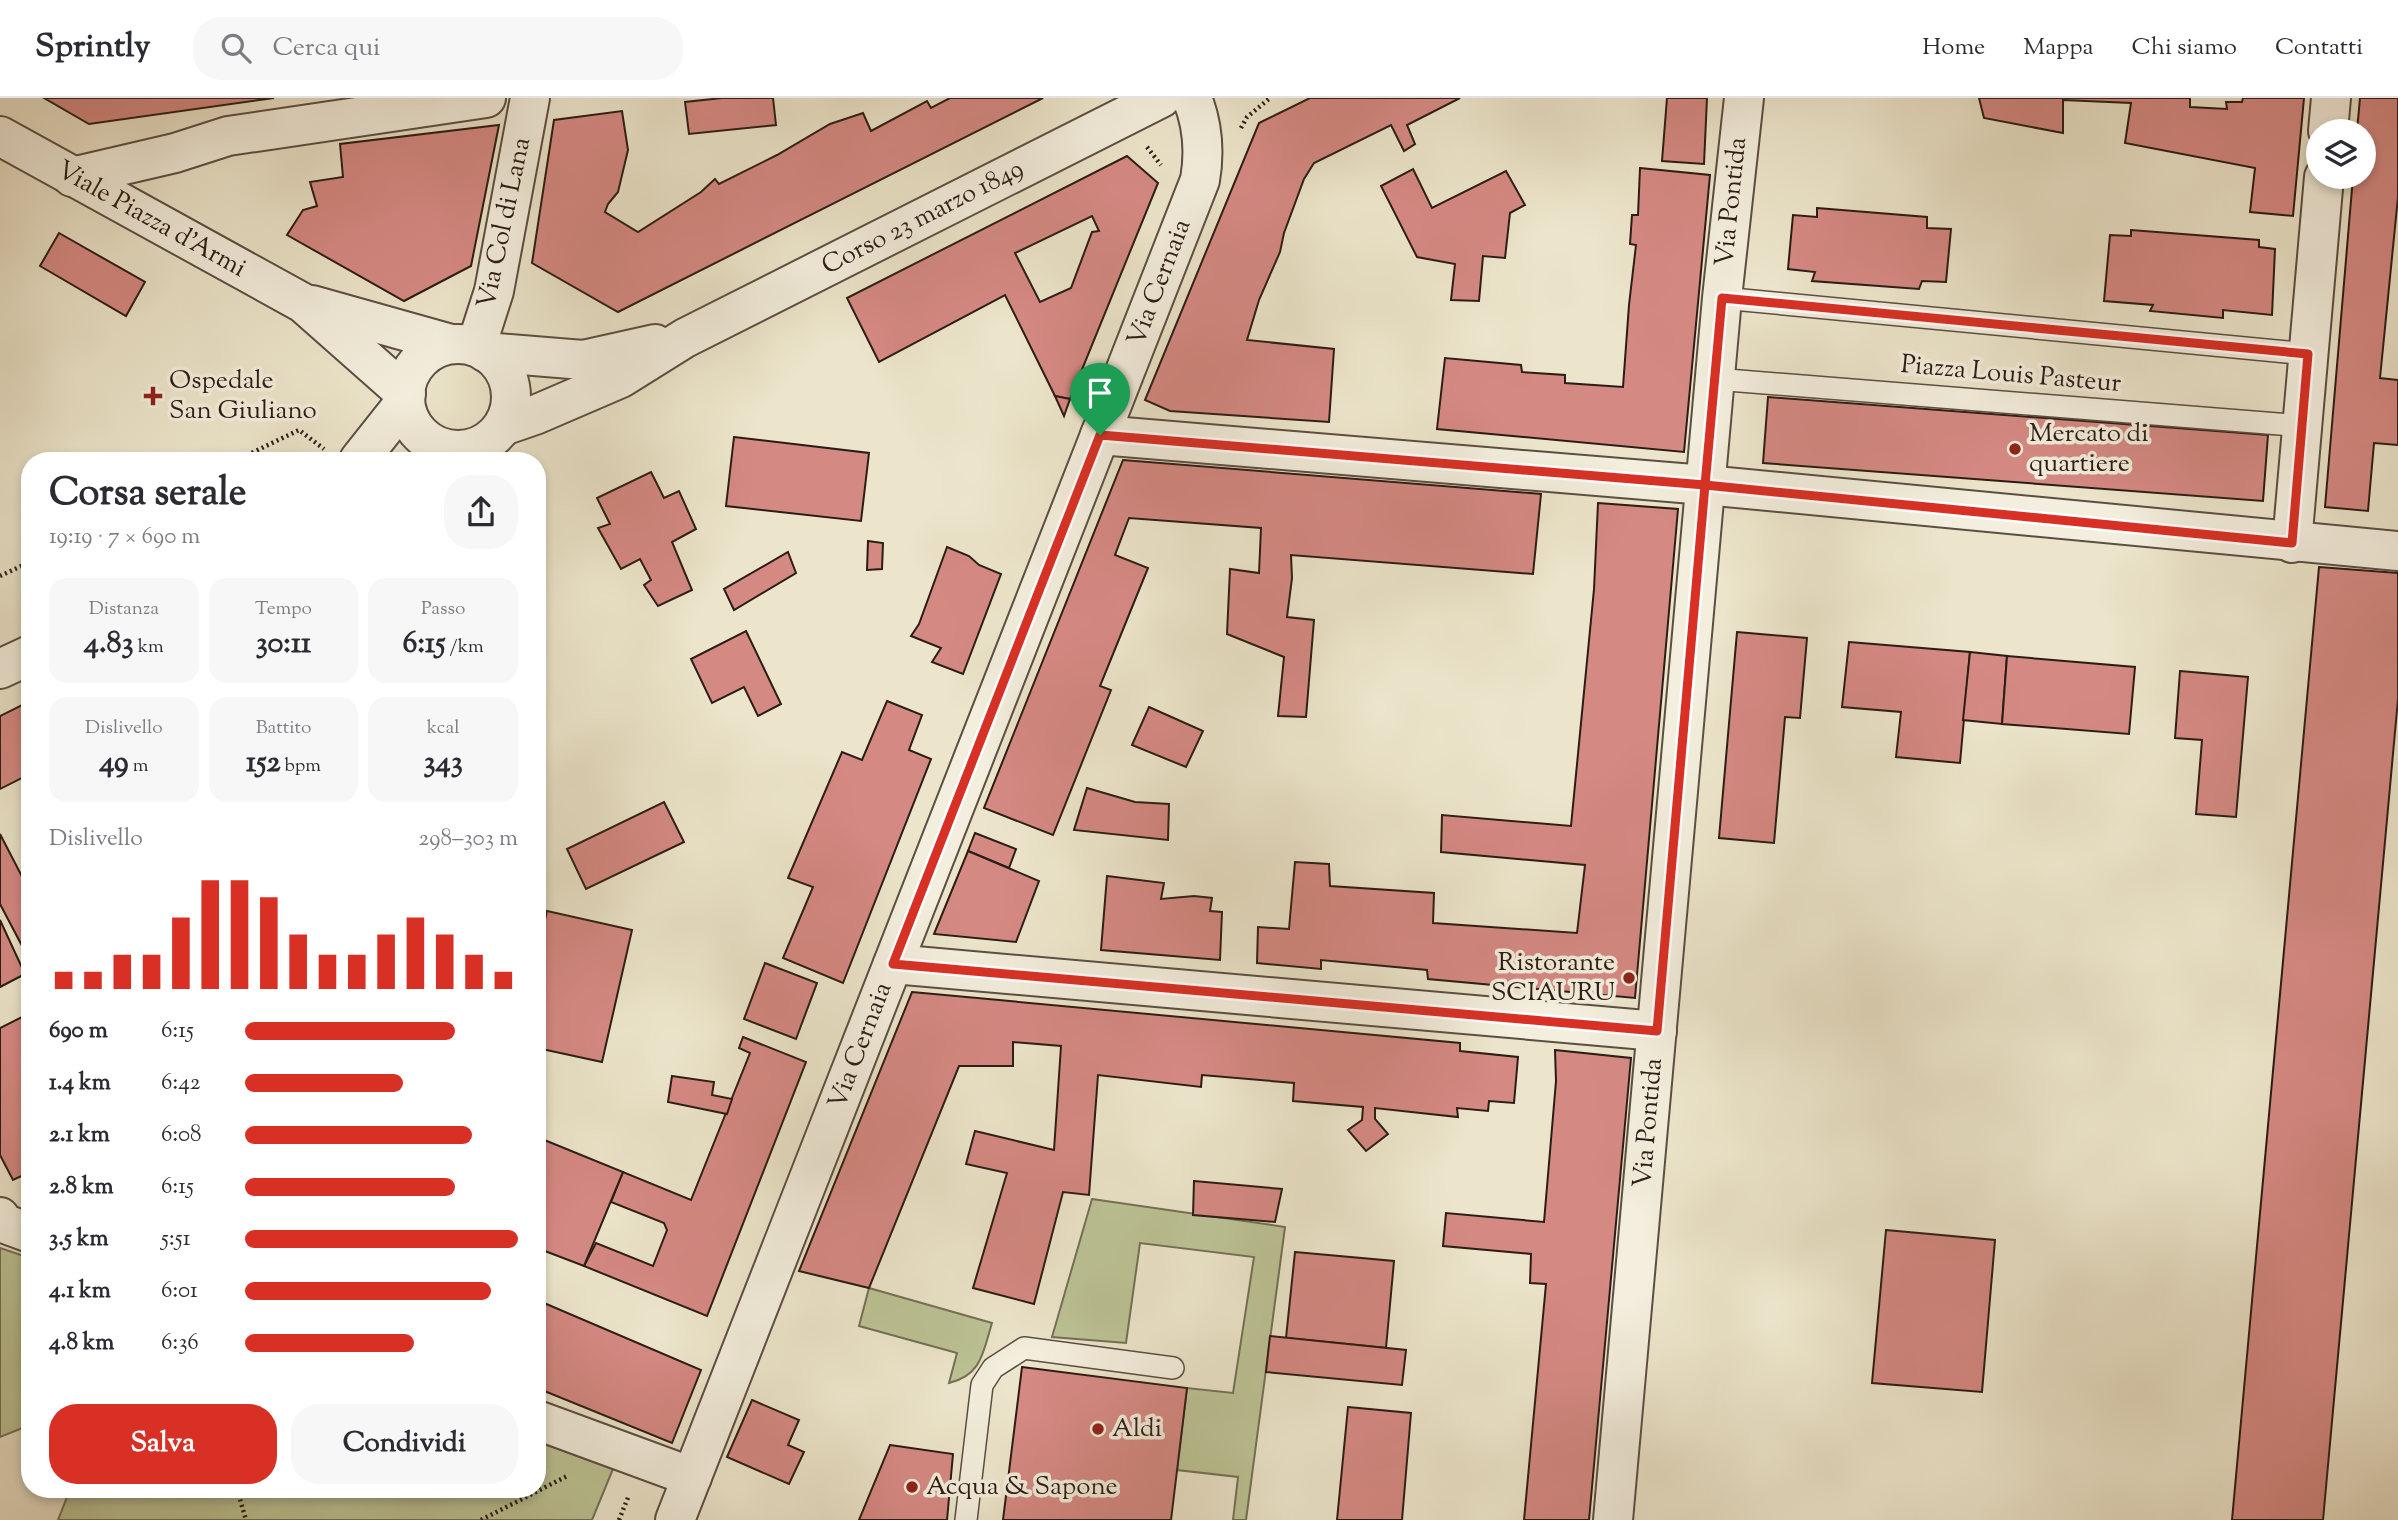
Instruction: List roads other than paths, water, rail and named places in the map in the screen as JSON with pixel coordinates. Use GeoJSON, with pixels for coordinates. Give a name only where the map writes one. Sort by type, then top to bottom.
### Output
{"type":"FeatureCollection","features":[{"type":"Feature","properties":{"kind":"street"},"geometry":{"type":"LineString","coordinates":[[72,177],[175,153],[228,136],[486,98]]}},
{"type":"Feature","properties":{"kind":"street","name":"Via Col di Lana"},"geometry":{"type":"LineString","coordinates":[[471,347],[494,291],[530,98]]}},
{"type":"Feature","properties":{"kind":"street","name":"Via Cernaia"},"geometry":{"type":"LineString","coordinates":[[675,1520],[1200,180],[1204,155],[1199,116],[1192,98]]}},
{"type":"Feature","properties":{"kind":"street","name":"Via Pontida"},"geometry":{"type":"LineString","coordinates":[[1613,1520],[1722,298],[1744,98]]}},
{"type":"Feature","properties":{"kind":"street"},"geometry":{"type":"LineString","coordinates":[[2329,119],[2331,98]]}},
{"type":"Feature","properties":{"kind":"street","name":"Corso 23 marzo 1849"},"geometry":{"type":"LineString","coordinates":[[503,426],[621,378],[685,338],[1143,102]]}},
{"type":"Feature","properties":{"kind":"street","name":"Viale Piazza d'Armi"},"geometry":{"type":"LineString","coordinates":[[0,136],[303,303],[471,347]]}},
{"type":"Feature","properties":{"kind":"street"},"geometry":{"type":"LineString","coordinates":[[2292,543],[2323,189]]}},
{"type":"Feature","properties":{"kind":"street","name":"Viale Piazza d'Armi"},"geometry":{"type":"LineString","coordinates":[[303,303],[405,398]]}},
{"type":"Feature","properties":{"kind":"street","name":"Corso 23 marzo 1849"},"geometry":{"type":"LineString","coordinates":[[471,347],[583,360],[685,338]]}},
{"type":"Feature","properties":{"kind":"street"},"geometry":{"type":"LineString","coordinates":[[440,452],[419,433],[410,419],[405,398],[409,376],[424,356],[436,348],[471,347],[495,358],[506,373],[511,391],[510,409],[503,426],[493,438],[480,446],[456,452]]}},
{"type":"Feature","properties":{"kind":"street"},"geometry":{"type":"LineString","coordinates":[[346,452],[405,398]]}},
{"type":"Feature","properties":{"kind":"street"},"geometry":{"type":"LineString","coordinates":[[1100,435],[1705,485],[2398,551]]}},
{"type":"Feature","properties":{"kind":"street"},"geometry":{"type":"LineString","coordinates":[[0,669],[21,658]]}},
{"type":"Feature","properties":{"kind":"street"},"geometry":{"type":"LineString","coordinates":[[893,964],[1657,1031]]}},
{"type":"Feature","properties":{"kind":"street"},"geometry":{"type":"LineString","coordinates":[[0,1217],[3,1223],[21,1230]]}},
{"type":"Feature","properties":{"kind":"street"},"geometry":{"type":"LineString","coordinates":[[546,1423],[692,1477]]}},
{"type":"Feature","properties":{"kind":"lane","name":"Piazza Louis Pasteur"},"geometry":{"type":"LineString","coordinates":[[1722,298],[2308,354]]}},
{"type":"Feature","properties":{"kind":"lane","name":"Piazza Louis Pasteur"},"geometry":{"type":"LineString","coordinates":[[1715,379],[2302,426]]}},
{"type":"Feature","properties":{"kind":"lane"},"geometry":{"type":"LineString","coordinates":[[966,1520],[982,1385],[993,1368],[1024,1348],[1173,1368]]}},
{"type":"Feature","properties":{"kind":"place","name":"Ospedale San Giuliano"},"geometry":{"type":"Point","coordinates":[153,396]}},
{"type":"Feature","properties":{"kind":"place","name":"Mercato di quartiere"},"geometry":{"type":"Point","coordinates":[2015,449]}},
{"type":"Feature","properties":{"kind":"place","name":"Ristorante SCIAURU"},"geometry":{"type":"Point","coordinates":[1629,978]}},
{"type":"Feature","properties":{"kind":"place","name":"Aldi"},"geometry":{"type":"Point","coordinates":[1098,1429]}},
{"type":"Feature","properties":{"kind":"place","name":"Acqua & Sapone"},"geometry":{"type":"Point","coordinates":[912,1487]}}]}
